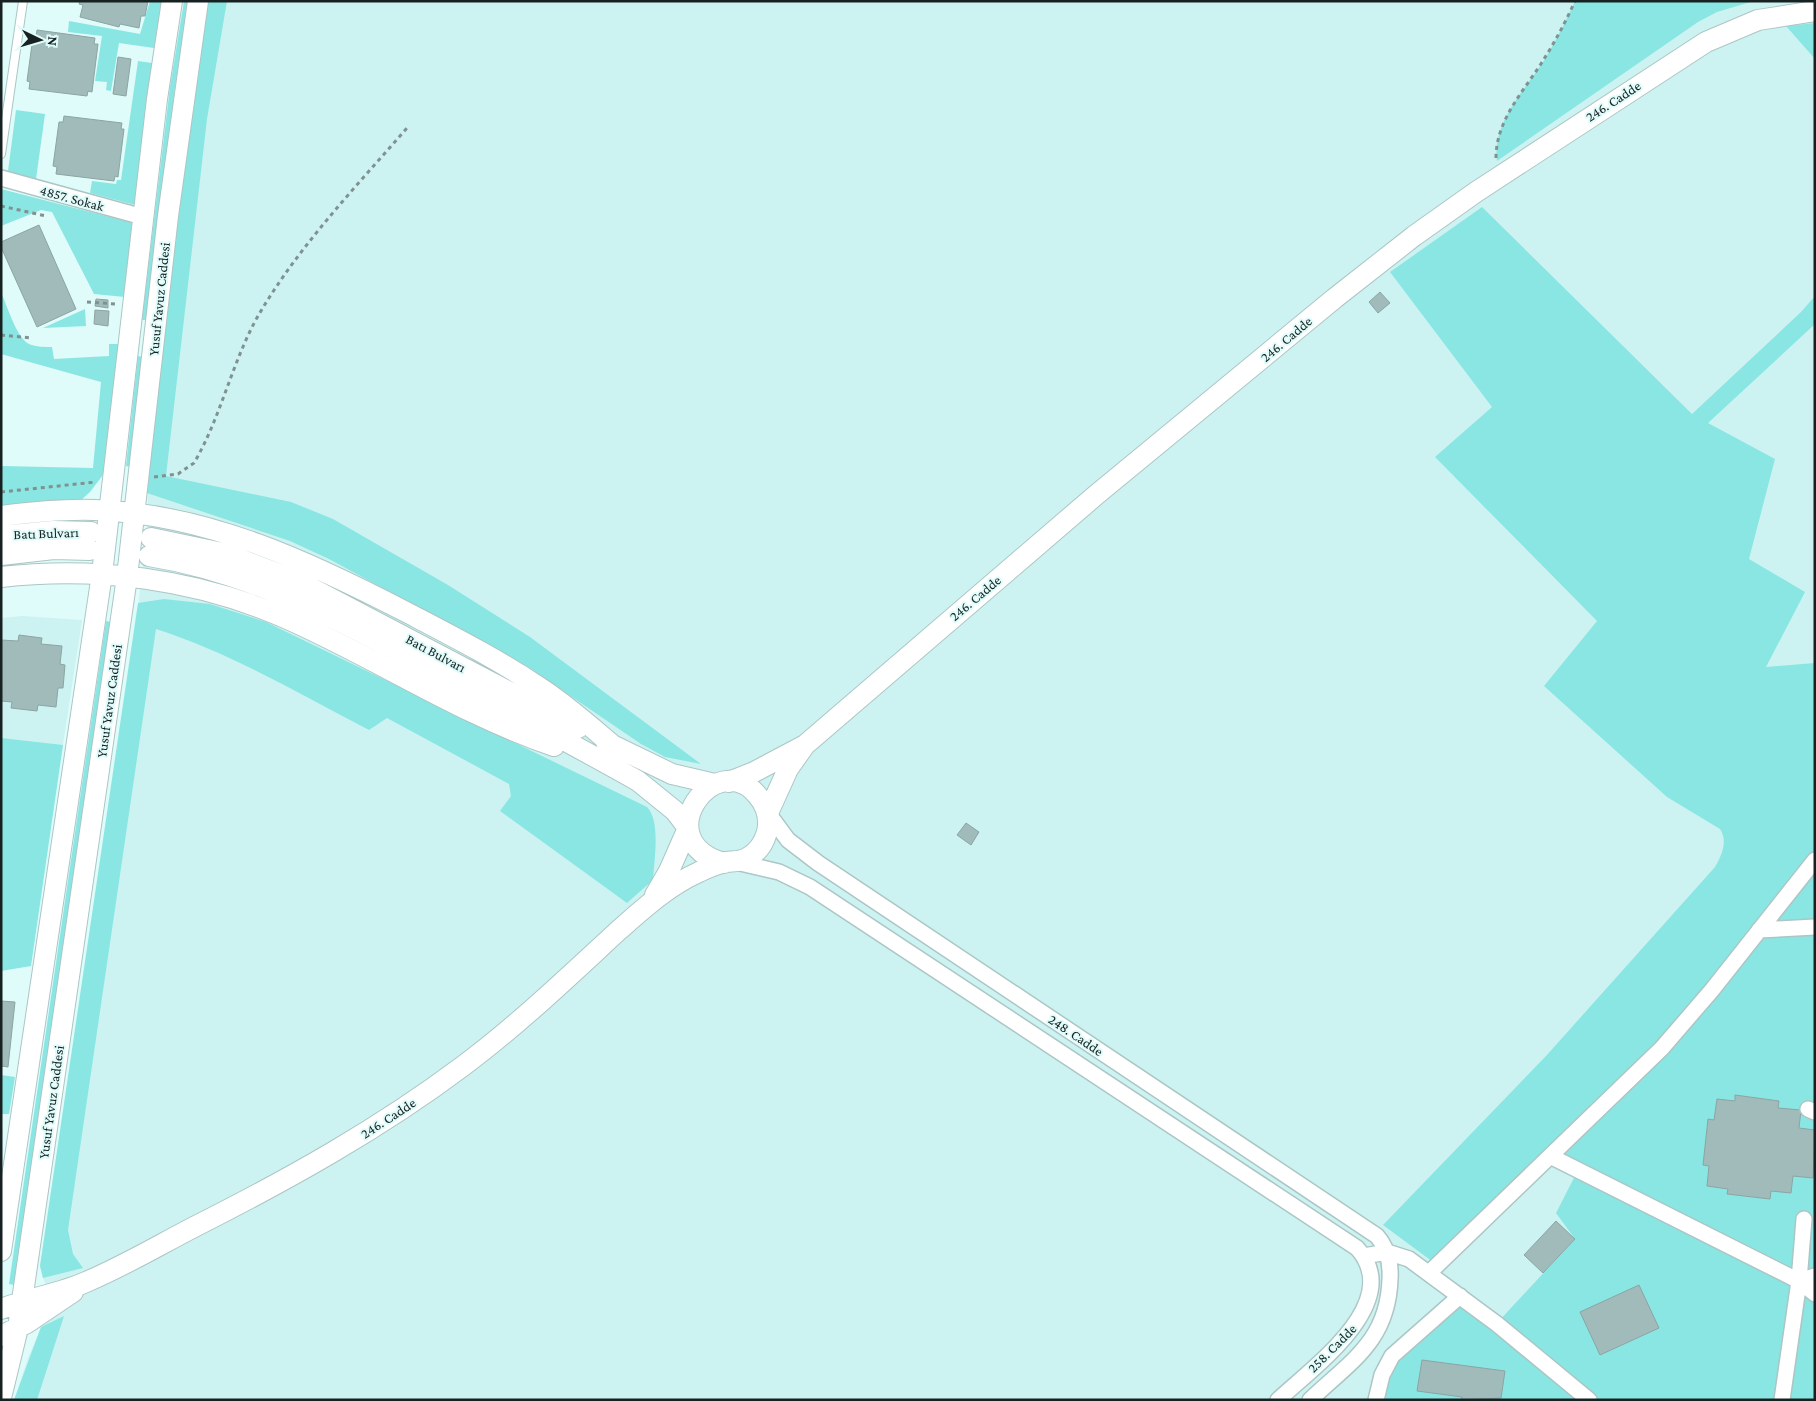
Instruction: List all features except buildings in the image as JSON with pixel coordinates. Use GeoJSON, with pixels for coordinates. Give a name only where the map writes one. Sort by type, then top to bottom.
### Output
{"type":"FeatureCollection","features":[{"type":"Feature","properties":{"kind":"street","name":"Yusuf Yavuz Caddesi"},"geometry":{"type":"LineString","coordinates":[[1,1251],[111,511],[157,99],[172,1]]}},
{"type":"Feature","properties":{"kind":"street","name":"Yusuf Yavuz Caddesi"},"geometry":{"type":"LineString","coordinates":[[1,1398],[10,1332],[22,1302],[126,576],[183,94],[198,1]]}},
{"type":"Feature","properties":{"kind":"street","name":"246. Cadde"},"geometry":{"type":"LineString","coordinates":[[722,783],[754,772],[805,745],[1030,551],[1335,298],[1414,236],[1501,175],[1706,42],[1758,20],[1815,11]]}},
{"type":"Feature","properties":{"kind":"street","name":"4857. Sokak"},"geometry":{"type":"LineString","coordinates":[[1,178],[143,217]]}},
{"type":"Feature","properties":{"kind":"street"},"geometry":{"type":"LineString","coordinates":[[130,337],[154,339]]}},
{"type":"Feature","properties":{"kind":"street"},"geometry":{"type":"LineString","coordinates":[[1,516],[66,510],[111,511],[134,514],[178,521],[237,536],[306,562],[341,578],[502,663],[574,712],[612,756]]}},
{"type":"Feature","properties":{"kind":"street","name":"Batı Bulvarı"},"geometry":{"type":"LineString","coordinates":[[1,536],[53,531],[90,541],[54,549],[1,555]]}},
{"type":"Feature","properties":{"kind":"street","name":"Batı Bulvarı"},"geometry":{"type":"LineString","coordinates":[[150,547],[295,599],[612,756],[672,774],[722,783]]}},
{"type":"Feature","properties":{"kind":"street"},"geometry":{"type":"LineString","coordinates":[[1,577],[62,572],[126,576],[201,589],[226,596],[275,614],[516,732],[612,756]]}},
{"type":"Feature","properties":{"kind":"street","name":"246. Cadde"},"geometry":{"type":"LineString","coordinates":[[768,813],[788,769],[805,745]]}},
{"type":"Feature","properties":{"kind":"street","name":"Batı Bulvarı"},"geometry":{"type":"LineString","coordinates":[[612,756],[658,795],[688,828]]}},
{"type":"Feature","properties":{"kind":"street"},"geometry":{"type":"LineString","coordinates":[[722,783],[742,784],[754,791],[763,801],[768,813],[768,826],[765,838],[753,853],[730,862],[711,859],[701,852],[692,841],[688,828],[689,814],[694,801],[703,791],[722,783]]}},
{"type":"Feature","properties":{"kind":"street","name":"248. Cadde"},"geometry":{"type":"LineString","coordinates":[[768,813],[788,840],[818,863],[1370,1230],[1383,1243],[1387,1252]]}},
{"type":"Feature","properties":{"kind":"street","name":"246. Cadde"},"geometry":{"type":"LineString","coordinates":[[652,900],[669,871],[688,828]]}},
{"type":"Feature","properties":{"kind":"street"},"geometry":{"type":"LineString","coordinates":[[1429,1274],[1662,1048],[1712,990],[1815,860]]}},
{"type":"Feature","properties":{"kind":"street","name":"246. Cadde"},"geometry":{"type":"LineString","coordinates":[[10,1332],[42,1314],[87,1282],[337,1151],[409,1106],[500,1037],[652,900],[683,880],[730,862]]}},
{"type":"Feature","properties":{"kind":"street","name":"248. Cadde"},"geometry":{"type":"LineString","coordinates":[[730,862],[779,872],[810,887],[1332,1232],[1356,1248],[1364,1256]]}},
{"type":"Feature","properties":{"kind":"street"},"geometry":{"type":"LineString","coordinates":[[1759,930],[1815,927]]}},
{"type":"Feature","properties":{"kind":"street"},"geometry":{"type":"LineString","coordinates":[[1550,1156],[1799,1281],[1815,1294]]}},
{"type":"Feature","properties":{"kind":"street"},"geometry":{"type":"LineString","coordinates":[[1782,1400],[1799,1281],[1804,1219]]}},
{"type":"Feature","properties":{"kind":"street"},"geometry":{"type":"LineString","coordinates":[[1364,1256],[1387,1252],[1409,1259],[1460,1296],[1589,1400]]}},
{"type":"Feature","properties":{"kind":"street","name":"258. Cadde"},"geometry":{"type":"LineString","coordinates":[[1310,1400],[1366,1345],[1382,1323],[1390,1294],[1390,1272],[1387,1252]]}},
{"type":"Feature","properties":{"kind":"street","name":"258. Cadde"},"geometry":{"type":"LineString","coordinates":[[1278,1400],[1342,1340],[1359,1321],[1365,1310],[1369,1286],[1368,1264],[1364,1256]]}},
{"type":"Feature","properties":{"kind":"street"},"geometry":{"type":"LineString","coordinates":[[1799,1281],[1815,1276]]}},
{"type":"Feature","properties":{"kind":"street","name":"246. Cadde"},"geometry":{"type":"LineString","coordinates":[[1,1309],[87,1282]]}},
{"type":"Feature","properties":{"kind":"street"},"geometry":{"type":"LineString","coordinates":[[1376,1400],[1382,1375],[1392,1356],[1460,1296]]}},
{"type":"Feature","properties":{"kind":"lane"},"geometry":{"type":"LineString","coordinates":[[1,154],[23,1]]}},
{"type":"Feature","properties":{"kind":"path"},"geometry":{"type":"LineString","coordinates":[[1501,175],[1497,161],[1497,143],[1506,118],[1548,53],[1575,1]]}},
{"type":"Feature","properties":{"kind":"path"},"geometry":{"type":"LineString","coordinates":[[139,477],[178,474],[194,463],[257,318],[275,288],[300,253],[407,128]]}},
{"type":"Feature","properties":{"kind":"path"},"geometry":{"type":"LineString","coordinates":[[1,206],[46,216]]}},
{"type":"Feature","properties":{"kind":"path"},"geometry":{"type":"LineString","coordinates":[[87,302],[124,305]]}},
{"type":"Feature","properties":{"kind":"path"},"geometry":{"type":"LineString","coordinates":[[1,335],[32,338]]}},
{"type":"Feature","properties":{"kind":"path"},"geometry":{"type":"LineString","coordinates":[[1,492],[114,480]]}},
{"type":"Feature","properties":{"kind":"shaded area"},"geometry":{"type":"Polygon","coordinates":[[[150,1],[162,1],[154,48],[119,43],[111,91],[106,90],[107,82],[95,81],[102,36],[68,32],[69,21],[140,34],[150,1]]]}},
{"type":"Feature","properties":{"kind":"shaded area"},"geometry":{"type":"Polygon","coordinates":[[[184,1],[188,1],[175,88],[147,320],[142,320],[170,87],[184,1]]]}},
{"type":"Feature","properties":{"kind":"shaded area"},"geometry":{"type":"Polygon","coordinates":[[[207,1],[1815,1],[1815,1400],[14,1400],[28,1358],[48,1311],[50,1294],[40,1266],[136,623],[147,534],[148,478],[207,1]]]}},
{"type":"Feature","properties":{"kind":"shaded area"},"geometry":{"type":"Polygon","coordinates":[[[207,1],[227,1],[207,119],[166,476],[291,502],[333,519],[448,585],[530,637],[701,764],[665,757],[641,744],[528,667],[329,559],[290,541],[147,493],[190,111],[207,1]]]}},
{"type":"Feature","properties":{"kind":"shaded area"},"geometry":{"type":"Polygon","coordinates":[[[1575,1],[1754,1],[1717,12],[1698,22],[1497,161],[1497,147],[1505,120],[1545,59],[1575,1]]]}},
{"type":"Feature","properties":{"kind":"shaded area"},"geometry":{"type":"Polygon","coordinates":[[[1815,23],[1815,59],[1786,26],[1815,23]]]}},
{"type":"Feature","properties":{"kind":"shaded area"},"geometry":{"type":"Polygon","coordinates":[[[138,61],[152,63],[135,205],[90,193],[92,181],[116,184],[117,180],[121,180],[138,61]]]}},
{"type":"Feature","properties":{"kind":"shaded area"},"geometry":{"type":"Polygon","coordinates":[[[16,110],[45,114],[36,179],[8,171],[16,110]]]}},
{"type":"Feature","properties":{"kind":"shaded area"},"geometry":{"type":"Polygon","coordinates":[[[1,189],[133,223],[125,297],[94,294],[52,212],[41,210],[1,226],[1,189]]]}},
{"type":"Feature","properties":{"kind":"shaded area"},"geometry":{"type":"Polygon","coordinates":[[[1482,207],[1692,414],[1801,312],[1815,296],[1815,324],[1708,423],[1775,459],[1749,559],[1805,592],[1766,667],[1815,663],[1815,1400],[1376,1400],[1382,1375],[1460,1296],[1497,1323],[1575,1239],[1556,1213],[1578,1170],[1550,1156],[1437,1265],[1383,1225],[1546,1056],[1715,867],[1722,853],[1724,843],[1720,829],[1667,797],[1544,686],[1597,621],[1435,457],[1492,407],[1390,272],[1482,207]]]}},
{"type":"Feature","properties":{"kind":"shaded area"},"geometry":{"type":"Polygon","coordinates":[[[1,292],[20,335],[29,344],[52,347],[54,359],[109,356],[109,344],[120,344],[106,471],[90,492],[81,500],[1,509],[1,466],[93,468],[101,382],[1,354],[1,292]]]}},
{"type":"Feature","properties":{"kind":"shaded area"},"geometry":{"type":"Polygon","coordinates":[[[85,309],[86,326],[43,328],[85,309]]]}},
{"type":"Feature","properties":{"kind":"shaded area"},"geometry":{"type":"Polygon","coordinates":[[[138,356],[143,357],[131,467],[126,466],[138,356]]]}},
{"type":"Feature","properties":{"kind":"shaded area"},"geometry":{"type":"Polygon","coordinates":[[[164,599],[210,604],[266,622],[647,807],[654,822],[655,831],[653,880],[627,903],[500,811],[511,796],[509,784],[387,718],[369,730],[238,662],[156,629],[68,1230],[73,1254],[83,1268],[43,1278],[40,1266],[138,603],[164,599]]]}},
{"type":"Feature","properties":{"kind":"shaded area"},"geometry":{"type":"Polygon","coordinates":[[[23,616],[82,620],[60,764],[1,757],[1,618],[23,616]]]}},
{"type":"Feature","properties":{"kind":"shaded area"},"geometry":{"type":"Polygon","coordinates":[[[106,621],[111,622],[14,1285],[9,1284],[106,621]]]}},
{"type":"Feature","properties":{"kind":"shaded area"},"geometry":{"type":"Polygon","coordinates":[[[1,738],[63,745],[31,966],[1,971],[1,738]]]}},
{"type":"Feature","properties":{"kind":"shaded area"},"geometry":{"type":"Polygon","coordinates":[[[1,1075],[15,1077],[9,1114],[1,1114],[1,1075]]]}},
{"type":"Feature","properties":{"kind":"shaded area"},"geometry":{"type":"Polygon","coordinates":[[[64,1316],[37,1400],[14,1400],[41,1327],[64,1316]]]}},
{"type":"Feature","properties":{"kind":"tunnel"},"geometry":{"type":"LineString","coordinates":[[90,550],[147,556]]}}]}
